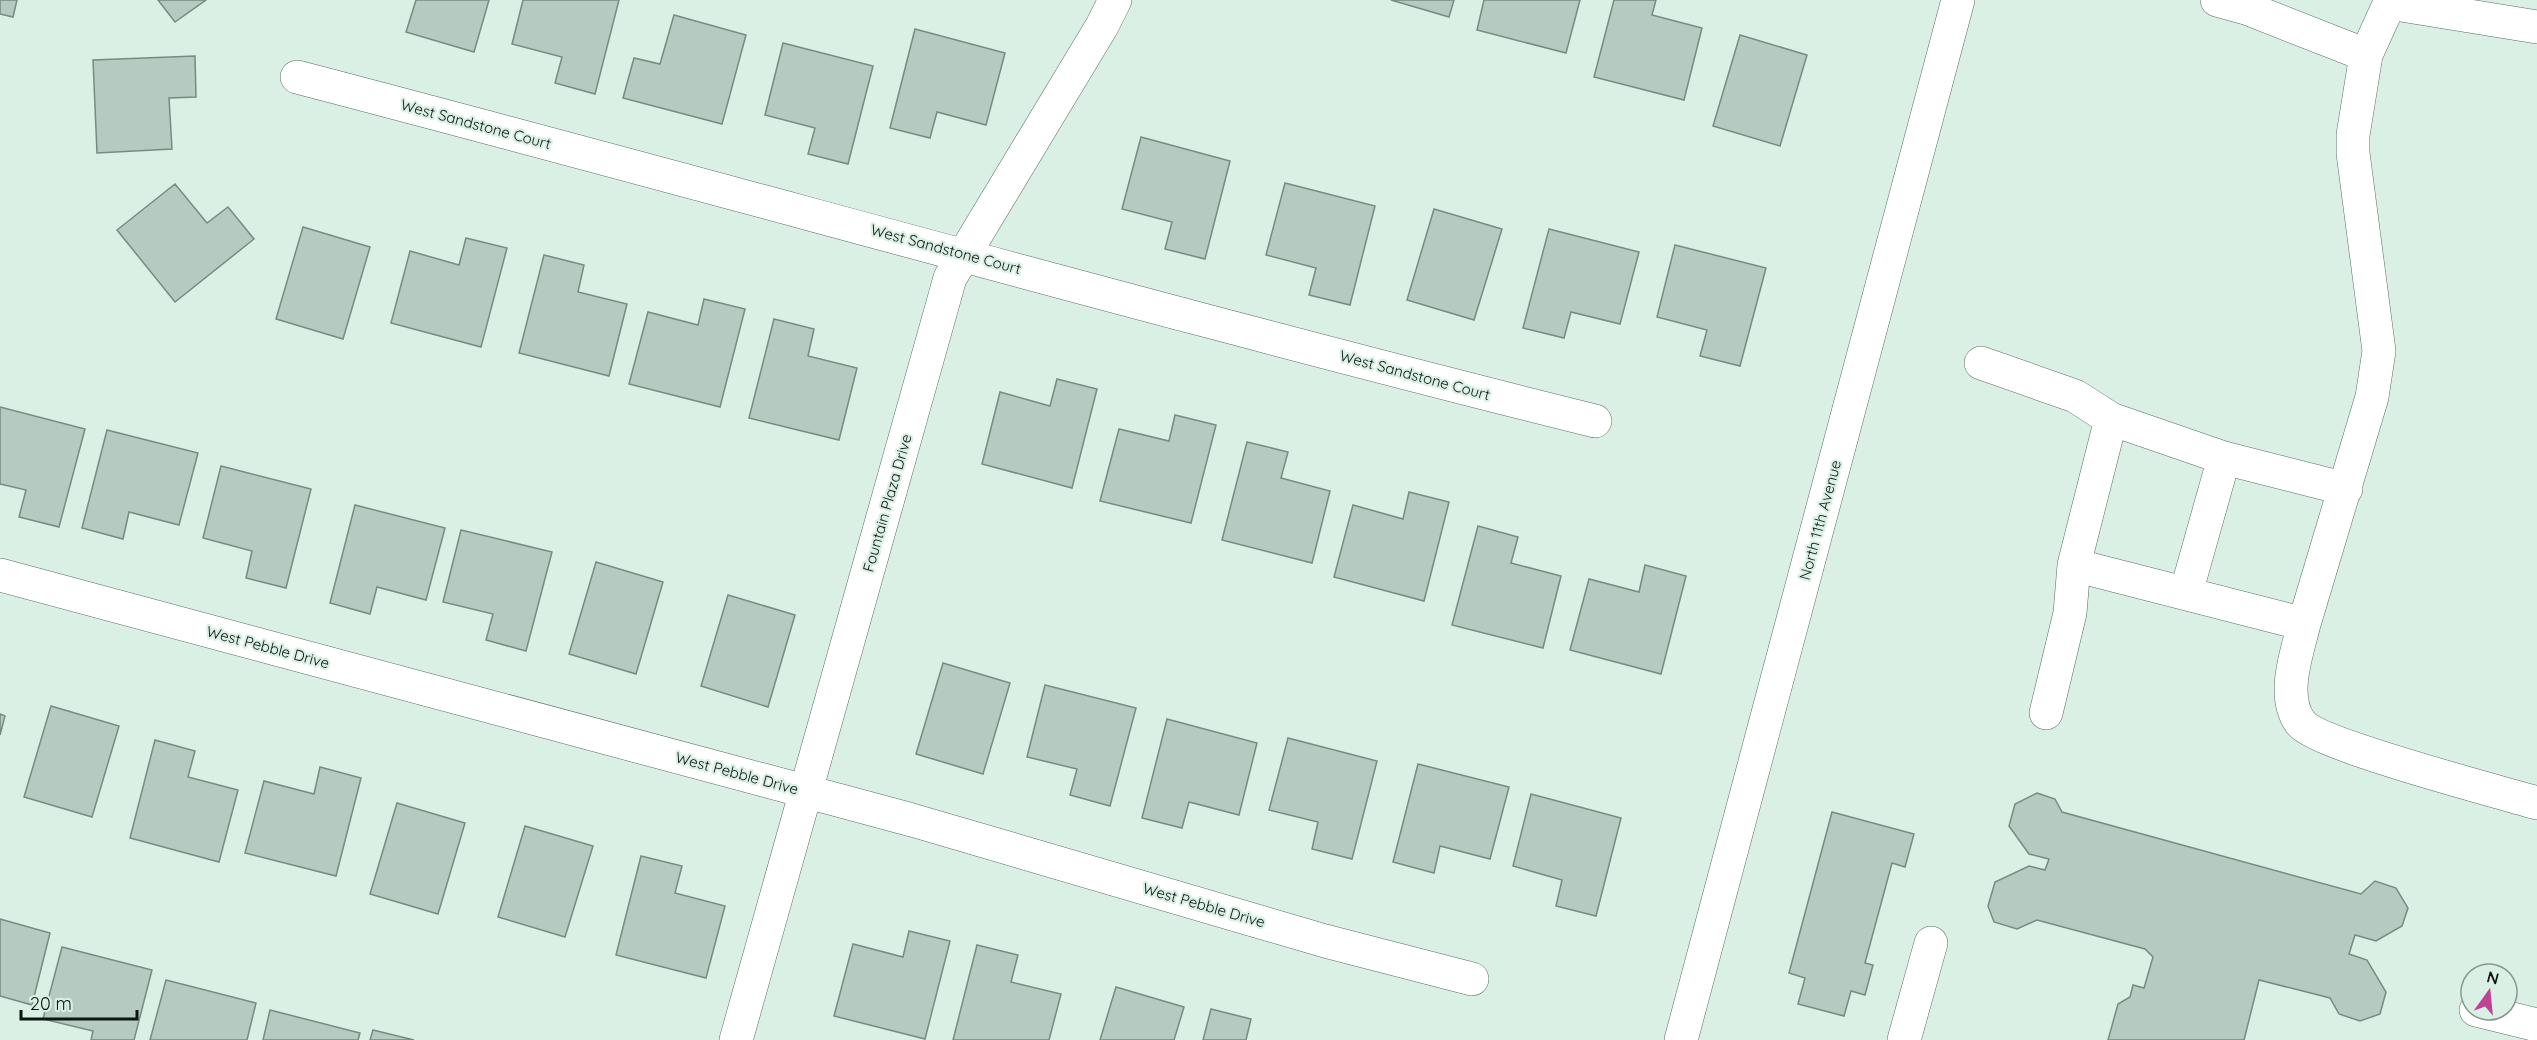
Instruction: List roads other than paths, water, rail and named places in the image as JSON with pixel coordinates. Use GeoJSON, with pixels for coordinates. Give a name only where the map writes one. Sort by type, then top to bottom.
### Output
{"type":"FeatureCollection","features":[{"type":"Feature","properties":{"kind":"street","name":"Fountain Plaza Drive"},"geometry":{"type":"LineString","coordinates":[[736,1040],[950,278],[1102,26],[1115,0]]}},
{"type":"Feature","properties":{"kind":"street","name":"North 11th Avenue"},"geometry":{"type":"LineString","coordinates":[[1682,1040],[1958,0]]}},
{"type":"Feature","properties":{"kind":"street"},"geometry":{"type":"LineString","coordinates":[[2217,0],[2247,8],[2366,55]]}},
{"type":"Feature","properties":{"kind":"street"},"geometry":{"type":"LineString","coordinates":[[2537,27],[2390,2],[2366,55],[2353,135],[2353,153],[2379,351],[2372,397],[2304,624],[2290,696],[2300,723],[2334,742],[2537,803]]}},
{"type":"Feature","properties":{"kind":"street","name":"West Sandstone Court"},"geometry":{"type":"LineString","coordinates":[[297,77],[1439,382],[1595,421]]}},
{"type":"Feature","properties":{"kind":"street"},"geometry":{"type":"LineString","coordinates":[[1981,363],[2075,396],[2111,419],[2224,458],[2346,489]]}},
{"type":"Feature","properties":{"kind":"street"},"geometry":{"type":"LineString","coordinates":[[2046,713],[2070,613],[2074,565],[2111,419]]}},
{"type":"Feature","properties":{"kind":"street"},"geometry":{"type":"LineString","coordinates":[[2186,593],[2224,458]]}},
{"type":"Feature","properties":{"kind":"street"},"geometry":{"type":"LineString","coordinates":[[2074,565],[2304,624]]}},
{"type":"Feature","properties":{"kind":"street","name":"West Pebble Drive"},"geometry":{"type":"LineString","coordinates":[[0,575],[923,823],[1325,940],[1472,979]]}},
{"type":"Feature","properties":{"kind":"street"},"geometry":{"type":"LineString","coordinates":[[1904,1040],[1930,943]]}},
{"type":"Feature","properties":{"kind":"street"},"geometry":{"type":"LineString","coordinates":[[2519,1021],[2537,1025]]}}]}
